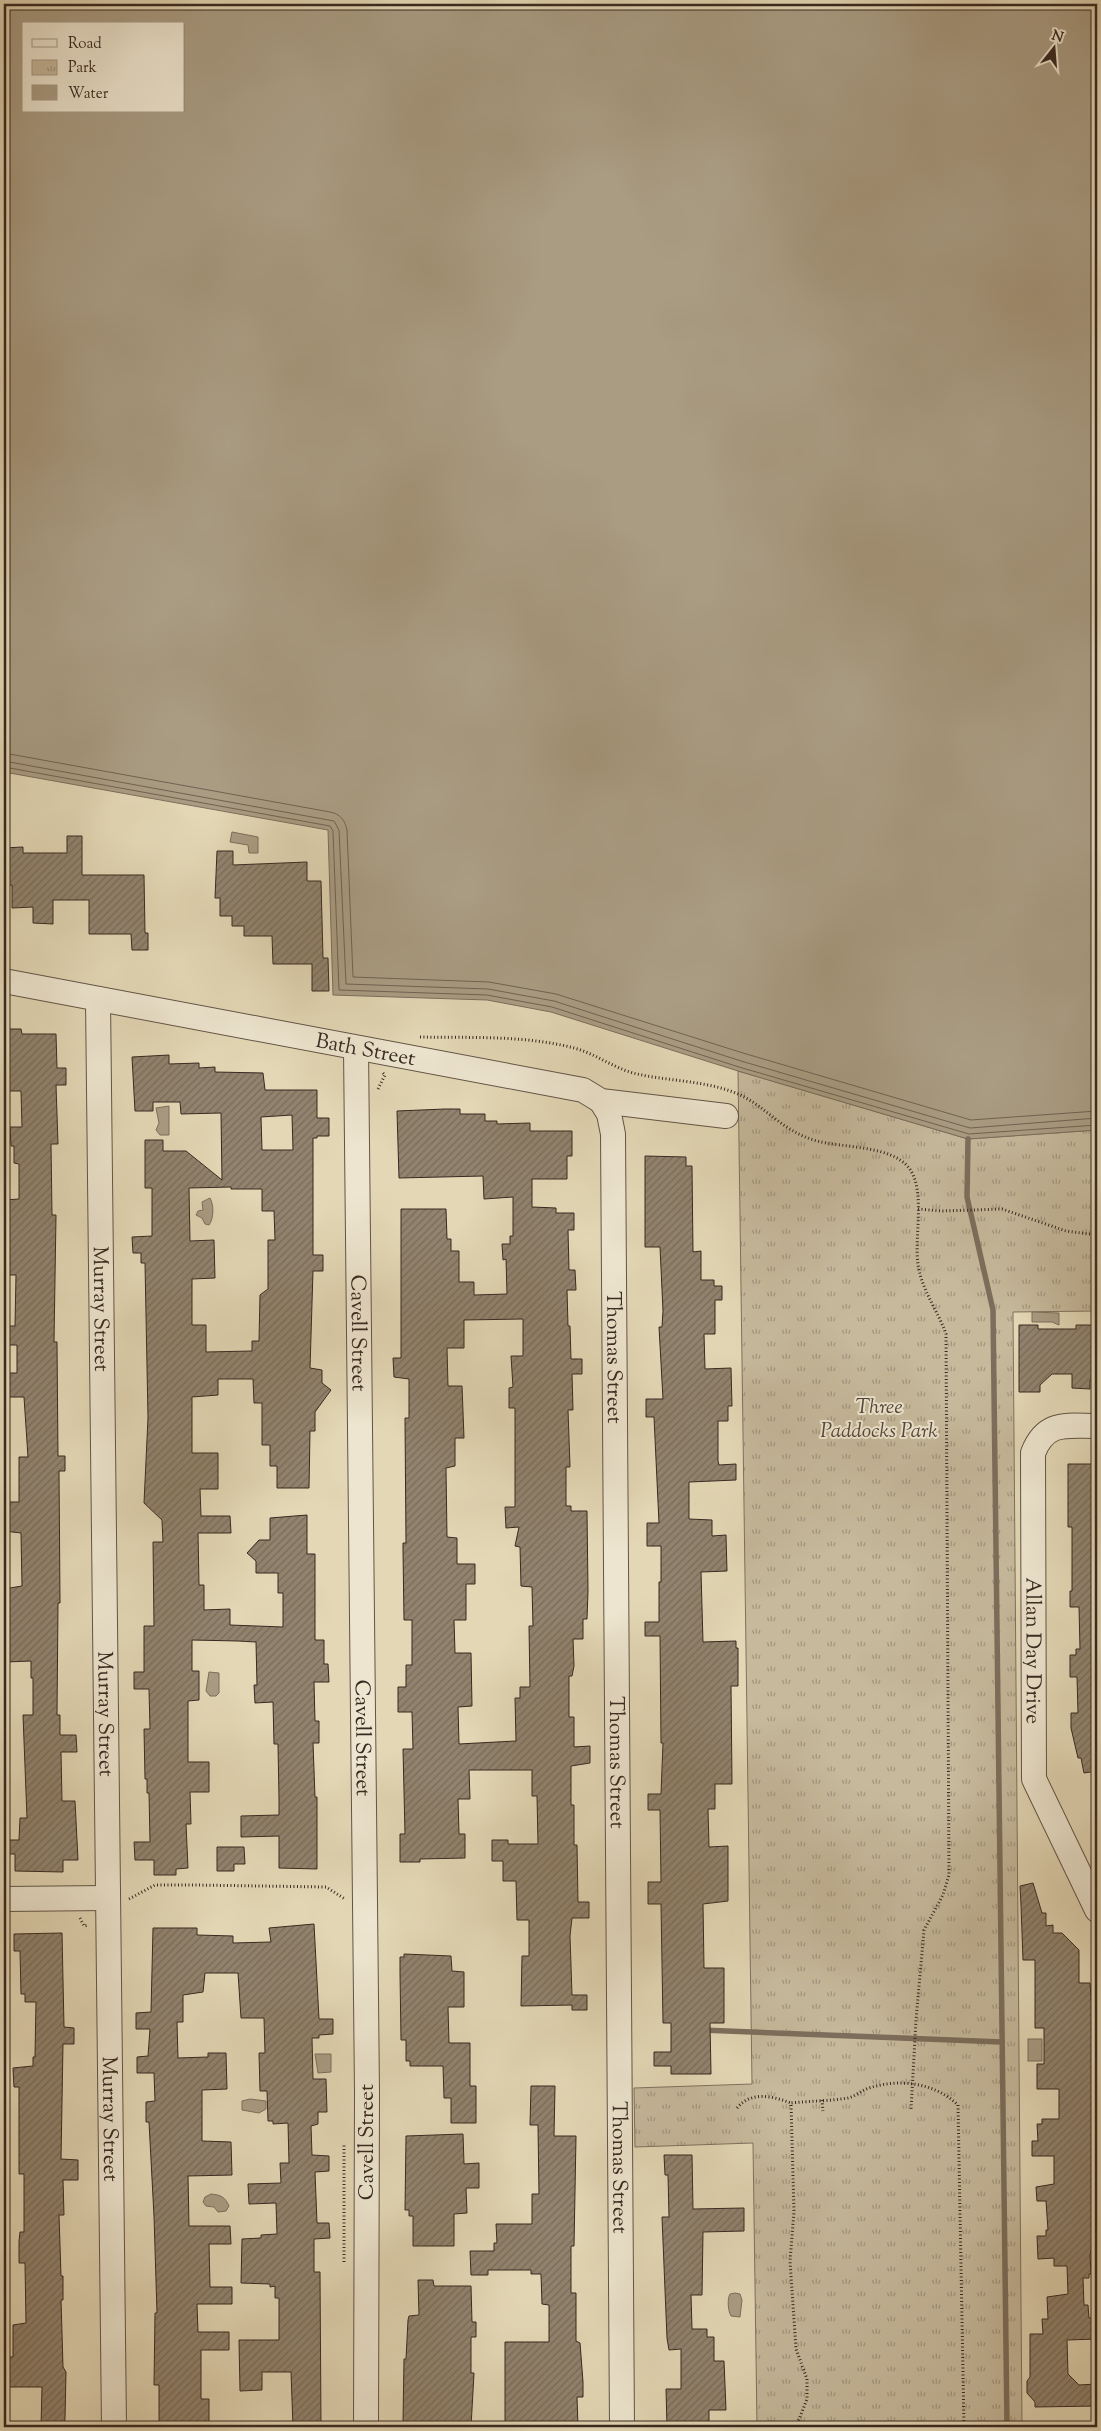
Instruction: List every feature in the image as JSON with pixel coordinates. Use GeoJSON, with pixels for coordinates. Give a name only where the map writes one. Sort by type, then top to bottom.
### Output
{"type":"FeatureCollection","features":[{"type":"Feature","properties":{"kind":"street","name":"Bath Street"},"geometry":{"type":"LineString","coordinates":[[4,981],[583,1090],[601,1101],[726,1116]]}},
{"type":"Feature","properties":{"kind":"street","name":"Murray Street"},"geometry":{"type":"LineString","coordinates":[[98,999],[117,1900],[114,2427]]}},
{"type":"Feature","properties":{"kind":"street","name":"Cavell Street"},"geometry":{"type":"LineString","coordinates":[[356,1048],[367,2092],[366,2427]]}},
{"type":"Feature","properties":{"kind":"street","name":"Thomas Street"},"geometry":{"type":"LineString","coordinates":[[601,1101],[610,1114],[613,1134],[622,2427]]}},
{"type":"Feature","properties":{"kind":"street","name":"Allan Day Drive"},"geometry":{"type":"LineString","coordinates":[[1097,1426],[1056,1427],[1039,1439],[1034,1453],[1034,1779],[1097,1910]]}},
{"type":"Feature","properties":{"kind":"street"},"geometry":{"type":"LineString","coordinates":[[4,1899],[117,1900]]}},
{"type":"Feature","properties":{"kind":"path"},"geometry":{"type":"LineString","coordinates":[[911,2110],[924,1930],[943,1895],[949,1875],[946,1334],[939,1314],[922,1281],[918,1263],[918,1208],[942,1211],[1002,1208],[1066,1231],[1097,1235]]}},
{"type":"Feature","properties":{"kind":"path"},"geometry":{"type":"LineString","coordinates":[[117,1900],[155,1885],[326,1887],[345,1898],[345,1904]]}},
{"type":"Feature","properties":{"kind":"path"},"geometry":{"type":"LineString","coordinates":[[737,2108],[744,2099],[753,2096],[777,2098],[791,2103],[850,2098],[867,2088],[887,2084],[913,2084],[938,2089],[958,2105],[964,2427]]}},
{"type":"Feature","properties":{"kind":"path"},"geometry":{"type":"LineString","coordinates":[[822,2100],[823,2110]]}},
{"type":"Feature","properties":{"kind":"path"},"geometry":{"type":"LineString","coordinates":[[791,2103],[794,2212],[790,2261],[796,2349],[807,2379],[807,2399],[796,2427]]}},
{"type":"Feature","properties":{"kind":"path"},"geometry":{"type":"LineString","coordinates":[[344,2136],[344,2271]]}},
{"type":"Feature","properties":{"kind":"green space","name":"Three Paddocks Park"},"geometry":{"type":"Polygon","coordinates":[[[738,1071],[968,1139],[1097,1130],[1097,1311],[1013,1312],[1022,2427],[757,2427],[753,2143],[635,2147],[634,2088],[752,2084],[738,1071]]]}},
{"type":"Feature","properties":{"kind":"water"},"geometry":{"type":"Polygon","coordinates":[[[4,4],[1097,4],[1097,1130],[968,1139],[738,1071],[551,1012],[487,1000],[333,995],[328,830],[4,772],[4,4]]]}},
{"type":"Feature","properties":{"kind":"water"},"geometry":{"type":"Polygon","coordinates":[[[232,832],[258,837],[258,853],[249,853],[248,845],[230,842],[232,832]]]}},
{"type":"Feature","properties":{"kind":"water"},"geometry":{"type":"Polygon","coordinates":[[[169,1106],[169,1135],[160,1135],[156,1130],[159,1123],[156,1108],[169,1106]]]}},
{"type":"Feature","properties":{"kind":"water"},"geometry":{"type":"Polygon","coordinates":[[[210,1198],[213,1212],[209,1225],[205,1224],[202,1218],[196,1215],[198,1211],[203,1210],[202,1202],[210,1198]]]}},
{"type":"Feature","properties":{"kind":"water"},"geometry":{"type":"Polygon","coordinates":[[[1032,1312],[1059,1313],[1059,1325],[1052,1322],[1032,1322],[1032,1312]]]}},
{"type":"Feature","properties":{"kind":"water"},"geometry":{"type":"Polygon","coordinates":[[[209,1672],[219,1673],[219,1693],[216,1696],[210,1696],[206,1691],[209,1672]]]}},
{"type":"Feature","properties":{"kind":"water"},"geometry":{"type":"Polygon","coordinates":[[[1028,2039],[1042,2039],[1042,2061],[1028,2061],[1028,2039]]]}},
{"type":"Feature","properties":{"kind":"water"},"geometry":{"type":"Polygon","coordinates":[[[315,2054],[331,2054],[331,2072],[318,2073],[315,2054]]]}},
{"type":"Feature","properties":{"kind":"water"},"geometry":{"type":"Polygon","coordinates":[[[250,2099],[266,2101],[266,2109],[259,2113],[242,2110],[242,2101],[250,2099]]]}},
{"type":"Feature","properties":{"kind":"water"},"geometry":{"type":"Polygon","coordinates":[[[211,2194],[226,2200],[229,2206],[226,2211],[218,2212],[214,2207],[206,2206],[203,2202],[205,2197],[211,2194]]]}},
{"type":"Feature","properties":{"kind":"water"},"geometry":{"type":"Polygon","coordinates":[[[735,2293],[740,2294],[742,2300],[740,2317],[731,2316],[729,2311],[729,2296],[735,2293]]]}},
{"type":"Feature","properties":{"kind":"building"},"geometry":{"type":"Polygon","coordinates":[[[67,836],[82,836],[82,875],[144,875],[145,933],[148,933],[148,950],[132,950],[131,934],[89,934],[89,900],[53,900],[53,924],[33,923],[33,907],[12,908],[12,885],[4,885],[4,848],[23,847],[23,853],[67,853],[67,836]]]}},
{"type":"Feature","properties":{"kind":"building"},"geometry":{"type":"Polygon","coordinates":[[[217,851],[233,851],[233,865],[307,862],[307,881],[321,881],[323,958],[328,958],[329,991],[312,991],[312,964],[273,964],[272,936],[244,936],[244,926],[232,926],[232,916],[220,916],[220,898],[215,898],[217,851]]]}},
{"type":"Feature","properties":{"kind":"building"},"geometry":{"type":"Polygon","coordinates":[[[4,1029],[21,1029],[22,1034],[56,1034],[57,1068],[66,1068],[66,1085],[56,1085],[58,1144],[51,1144],[52,1215],[56,1215],[54,1342],[57,1342],[58,1456],[65,1456],[65,1471],[59,1471],[60,1603],[58,1603],[57,1715],[60,1715],[60,1735],[76,1735],[77,1752],[61,1752],[62,1801],[75,1801],[78,1860],[63,1860],[63,1872],[15,1871],[15,1854],[4,1854],[4,1840],[19,1840],[20,1818],[27,1818],[23,1715],[33,1715],[33,1678],[31,1678],[31,1661],[6,1662],[4,1589],[22,1586],[21,1533],[4,1531],[4,1502],[19,1502],[19,1457],[28,1457],[24,1397],[4,1397],[4,1373],[17,1373],[17,1345],[6,1345],[6,1326],[15,1326],[16,1275],[4,1275],[4,1200],[19,1199],[19,1164],[14,1163],[14,1146],[11,1146],[10,1127],[22,1127],[21,1091],[4,1091],[4,1029]]]}},
{"type":"Feature","properties":{"kind":"building"},"geometry":{"type":"Polygon","coordinates":[[[169,1055],[169,1064],[199,1063],[199,1068],[215,1067],[215,1072],[263,1073],[265,1090],[317,1090],[317,1118],[329,1118],[329,1136],[313,1138],[313,1255],[323,1255],[323,1271],[313,1271],[310,1368],[322,1370],[322,1383],[331,1390],[315,1412],[315,1431],[310,1431],[309,1488],[277,1488],[277,1466],[270,1466],[270,1445],[262,1445],[262,1403],[254,1403],[253,1379],[218,1379],[218,1395],[192,1397],[192,1453],[218,1453],[218,1489],[200,1489],[201,1516],[230,1516],[231,1533],[198,1533],[199,1585],[204,1585],[204,1610],[230,1609],[230,1625],[283,1627],[283,1593],[278,1593],[278,1573],[256,1573],[256,1561],[247,1553],[259,1540],[270,1540],[270,1518],[307,1515],[307,1554],[315,1554],[315,1640],[324,1640],[324,1664],[328,1664],[329,1682],[314,1682],[315,1721],[319,1721],[319,1743],[313,1743],[315,1797],[317,1797],[317,1869],[279,1868],[279,1836],[241,1837],[241,1816],[279,1815],[279,1799],[278,1744],[274,1744],[273,1702],[255,1703],[254,1685],[257,1685],[256,1642],[238,1641],[192,1640],[192,1671],[199,1671],[199,1700],[188,1701],[188,1762],[209,1762],[209,1792],[190,1792],[191,1824],[186,1824],[188,1868],[176,1869],[176,1875],[154,1875],[154,1860],[135,1860],[134,1842],[150,1842],[149,1793],[147,1793],[147,1779],[145,1779],[144,1729],[150,1729],[149,1689],[134,1689],[134,1672],[144,1672],[144,1626],[154,1626],[153,1542],[163,1542],[162,1520],[144,1503],[148,1418],[145,1263],[141,1263],[141,1253],[133,1253],[132,1237],[152,1236],[152,1188],[145,1188],[145,1140],[163,1140],[163,1151],[186,1151],[222,1180],[221,1113],[181,1114],[180,1102],[153,1102],[153,1111],[135,1111],[132,1057],[169,1055]],[[292,1115],[261,1117],[262,1150],[293,1150],[292,1115]],[[231,1187],[189,1188],[190,1241],[214,1240],[215,1278],[192,1279],[192,1325],[206,1325],[206,1352],[252,1351],[252,1341],[259,1341],[260,1295],[268,1289],[268,1240],[275,1240],[274,1211],[262,1211],[262,1189],[231,1189],[231,1187]]]}},
{"type":"Feature","properties":{"kind":"building"},"geometry":{"type":"Polygon","coordinates":[[[460,1109],[460,1114],[485,1114],[485,1121],[497,1121],[497,1124],[530,1123],[530,1131],[572,1131],[572,1156],[567,1156],[567,1179],[532,1179],[532,1207],[556,1208],[556,1213],[574,1213],[574,1230],[568,1230],[569,1270],[575,1270],[576,1290],[567,1290],[568,1326],[570,1326],[571,1359],[582,1359],[582,1374],[572,1374],[573,1410],[568,1410],[570,1467],[566,1467],[566,1506],[571,1506],[571,1511],[587,1511],[588,1591],[587,1619],[583,1619],[583,1639],[573,1639],[574,1666],[572,1676],[569,1676],[569,1717],[574,1717],[574,1747],[590,1746],[590,1763],[571,1766],[571,1805],[574,1805],[574,1845],[577,1845],[578,1902],[589,1902],[589,1918],[572,1918],[570,1936],[572,1995],[587,1995],[587,2010],[572,2010],[572,2005],[521,2006],[522,1956],[529,1956],[529,1920],[517,1920],[516,1881],[503,1881],[503,1861],[492,1861],[492,1840],[508,1840],[508,1844],[538,1844],[537,1796],[532,1796],[532,1770],[469,1770],[470,1799],[458,1799],[459,1834],[465,1834],[465,1858],[420,1859],[420,1862],[400,1862],[400,1834],[405,1834],[403,1749],[413,1749],[412,1712],[398,1712],[398,1687],[406,1687],[406,1665],[412,1665],[412,1620],[404,1620],[403,1550],[403,1543],[406,1543],[405,1418],[409,1418],[409,1379],[394,1377],[393,1358],[401,1358],[401,1209],[446,1209],[447,1239],[451,1239],[451,1251],[459,1251],[459,1282],[474,1282],[474,1295],[507,1294],[506,1259],[503,1260],[502,1244],[510,1244],[510,1236],[513,1236],[513,1197],[484,1199],[483,1176],[399,1178],[397,1111],[460,1109]],[[523,1319],[464,1320],[464,1348],[447,1348],[448,1386],[462,1386],[464,1438],[455,1438],[455,1466],[446,1468],[447,1537],[457,1538],[457,1564],[475,1564],[475,1584],[466,1584],[466,1620],[454,1620],[455,1653],[471,1653],[472,1706],[458,1707],[459,1744],[516,1741],[515,1698],[520,1698],[520,1687],[530,1687],[529,1626],[533,1626],[532,1587],[521,1586],[520,1547],[515,1546],[519,1527],[506,1528],[505,1507],[515,1507],[515,1408],[509,1408],[509,1388],[513,1387],[511,1356],[523,1356],[523,1319]]]}},
{"type":"Feature","properties":{"kind":"building"},"geometry":{"type":"Polygon","coordinates":[[[645,1156],[686,1157],[686,1166],[692,1166],[693,1252],[701,1251],[701,1280],[714,1280],[714,1286],[722,1286],[722,1300],[715,1300],[715,1334],[704,1334],[705,1369],[731,1368],[732,1406],[728,1406],[728,1421],[718,1421],[718,1461],[719,1465],[736,1464],[736,1480],[689,1482],[689,1519],[712,1520],[712,1536],[726,1535],[727,1571],[701,1572],[703,1642],[736,1641],[736,1648],[738,1648],[738,1686],[731,1686],[732,1784],[715,1784],[715,1809],[708,1809],[709,1847],[728,1846],[728,1901],[703,1904],[704,1968],[724,1968],[724,2023],[710,2023],[711,2074],[671,2074],[671,2066],[654,2066],[654,2052],[671,2052],[671,2023],[663,2023],[661,1904],[648,1904],[648,1882],[661,1882],[660,1810],[648,1810],[648,1794],[661,1794],[663,1743],[661,1743],[660,1636],[645,1636],[645,1622],[659,1622],[659,1582],[661,1582],[661,1546],[647,1546],[647,1523],[659,1523],[654,1417],[646,1417],[646,1399],[663,1399],[659,1327],[662,1327],[663,1311],[660,1247],[645,1247],[645,1156]]]}},
{"type":"Feature","properties":{"kind":"building"},"geometry":{"type":"Polygon","coordinates":[[[1019,1325],[1038,1325],[1038,1329],[1076,1329],[1076,1325],[1097,1325],[1097,1380],[1090,1380],[1090,1389],[1072,1388],[1072,1374],[1052,1374],[1040,1385],[1040,1392],[1019,1392],[1019,1325]]]}},
{"type":"Feature","properties":{"kind":"building"},"geometry":{"type":"Polygon","coordinates":[[[1068,1464],[1094,1464],[1094,1481],[1097,1481],[1097,1771],[1084,1773],[1081,1758],[1078,1758],[1071,1728],[1071,1713],[1078,1713],[1077,1677],[1070,1677],[1070,1655],[1076,1655],[1076,1649],[1080,1649],[1079,1607],[1070,1607],[1070,1591],[1072,1591],[1072,1527],[1068,1527],[1068,1464]]]}},
{"type":"Feature","properties":{"kind":"building"},"geometry":{"type":"Polygon","coordinates":[[[217,1847],[244,1847],[245,1864],[234,1864],[234,1871],[217,1871],[217,1847]]]}},
{"type":"Feature","properties":{"kind":"building"},"geometry":{"type":"Polygon","coordinates":[[[1033,1883],[1042,1913],[1046,1913],[1046,1926],[1053,1925],[1053,1933],[1062,1933],[1079,1950],[1079,1983],[1090,1983],[1092,2008],[1096,2009],[1096,2028],[1092,2028],[1092,2069],[1097,2069],[1096,2098],[1093,2098],[1094,2137],[1097,2137],[1097,2158],[1092,2158],[1093,2195],[1097,2195],[1097,2227],[1090,2255],[1091,2274],[1089,2274],[1089,2278],[1083,2278],[1084,2305],[1088,2305],[1089,2318],[1097,2318],[1097,2339],[1067,2340],[1068,2374],[1079,2385],[1097,2384],[1097,2406],[1035,2407],[1035,2402],[1027,2393],[1027,2381],[1030,2377],[1030,2334],[1043,2334],[1042,2319],[1048,2319],[1047,2297],[1068,2294],[1067,2266],[1054,2266],[1054,2258],[1038,2259],[1037,2236],[1046,2236],[1046,2230],[1048,2230],[1046,2201],[1037,2201],[1036,2187],[1054,2184],[1054,2156],[1032,2156],[1032,2141],[1038,2141],[1037,2124],[1042,2124],[1042,2119],[1059,2119],[1059,2089],[1037,2089],[1037,2064],[1044,2064],[1044,2028],[1035,2028],[1035,1960],[1023,1960],[1020,1886],[1033,1883]]]}},
{"type":"Feature","properties":{"kind":"building"},"geometry":{"type":"Polygon","coordinates":[[[314,1924],[319,2019],[333,2019],[333,2034],[319,2035],[319,2038],[312,2038],[313,2079],[326,2079],[327,2112],[318,2112],[318,2124],[311,2126],[312,2155],[329,2156],[329,2171],[315,2172],[317,2223],[329,2223],[330,2238],[314,2239],[314,2272],[320,2272],[321,2427],[293,2427],[291,2372],[262,2372],[262,2390],[240,2391],[239,2340],[279,2340],[279,2298],[275,2298],[275,2286],[270,2287],[270,2284],[241,2283],[242,2239],[261,2238],[261,2235],[277,2234],[276,2203],[249,2204],[248,2184],[281,2183],[280,2163],[289,2163],[288,2123],[273,2124],[273,2121],[268,2121],[267,2091],[260,2091],[259,2053],[265,2053],[264,2018],[241,2018],[238,1973],[205,1973],[203,1992],[183,1995],[183,2022],[177,2022],[178,2058],[208,2057],[208,2053],[226,2053],[227,2089],[202,2090],[202,2141],[231,2142],[232,2175],[188,2176],[189,2226],[230,2226],[231,2244],[209,2244],[210,2287],[232,2287],[232,2304],[197,2304],[198,2332],[229,2332],[229,2350],[201,2350],[201,2399],[209,2399],[209,2427],[159,2427],[159,2385],[154,2385],[155,2313],[157,2313],[154,2216],[149,2122],[146,2122],[146,2102],[155,2101],[154,2073],[137,2073],[137,2057],[148,2056],[150,2029],[136,2029],[136,2013],[151,2012],[153,1928],[197,1928],[197,1935],[233,1936],[233,1943],[271,1942],[269,1928],[314,1924]]]}},
{"type":"Feature","properties":{"kind":"building"},"geometry":{"type":"Polygon","coordinates":[[[62,1933],[64,2027],[74,2028],[74,2044],[63,2044],[61,2159],[78,2160],[78,2180],[63,2180],[64,2215],[59,2215],[61,2276],[63,2276],[63,2300],[61,2300],[63,2367],[66,2372],[64,2427],[41,2427],[42,2387],[4,2387],[4,2357],[13,2357],[13,2325],[26,2323],[25,2263],[19,2263],[20,2232],[24,2232],[24,2174],[19,2174],[19,2087],[14,2087],[13,2068],[33,2066],[33,2057],[35,2057],[36,2002],[25,2002],[25,1994],[21,1994],[20,1951],[14,1951],[14,1934],[62,1933]]]}},
{"type":"Feature","properties":{"kind":"building"},"geometry":{"type":"Polygon","coordinates":[[[404,1954],[451,1956],[452,1971],[464,1972],[464,2007],[448,2007],[449,2043],[470,2043],[470,2086],[476,2086],[476,2123],[451,2123],[451,2098],[444,2098],[443,2066],[410,2066],[410,2061],[406,2061],[406,2040],[401,2040],[400,1957],[404,1957],[404,1954]]]}},
{"type":"Feature","properties":{"kind":"building"},"geometry":{"type":"Polygon","coordinates":[[[531,2086],[555,2086],[554,2136],[576,2136],[574,2246],[571,2246],[571,2293],[576,2293],[576,2341],[580,2343],[583,2382],[583,2397],[577,2397],[578,2427],[505,2427],[505,2342],[549,2342],[549,2305],[542,2304],[541,2274],[531,2274],[531,2270],[488,2270],[488,2275],[471,2275],[470,2251],[494,2251],[494,2243],[497,2243],[496,2224],[532,2224],[532,2194],[539,2194],[538,2125],[530,2125],[531,2086]]]}},
{"type":"Feature","properties":{"kind":"building"},"geometry":{"type":"Polygon","coordinates":[[[463,2134],[464,2164],[479,2163],[479,2188],[466,2188],[467,2213],[454,2214],[454,2246],[413,2246],[413,2216],[409,2216],[409,2210],[405,2210],[406,2136],[463,2134]]]}},
{"type":"Feature","properties":{"kind":"building"},"geometry":{"type":"Polygon","coordinates":[[[664,2155],[692,2155],[693,2209],[744,2208],[744,2231],[703,2232],[702,2295],[691,2295],[692,2329],[707,2329],[707,2337],[714,2337],[714,2361],[724,2361],[726,2410],[709,2410],[709,2427],[667,2427],[666,2389],[681,2389],[681,2349],[669,2350],[667,2338],[662,2217],[669,2217],[668,2175],[665,2175],[664,2155]]]}},
{"type":"Feature","properties":{"kind":"building"},"geometry":{"type":"Polygon","coordinates":[[[418,2280],[433,2280],[434,2286],[471,2286],[472,2322],[476,2322],[476,2337],[471,2337],[471,2373],[474,2373],[471,2427],[407,2427],[407,2422],[403,2422],[404,2359],[406,2359],[408,2320],[409,2316],[419,2315],[418,2280]]]}},
{"type":"Feature","properties":{"kind":"waterway"},"geometry":{"type":"LineString","coordinates":[[968,1139],[967,1197],[993,1310],[1007,2427]]}},
{"type":"Feature","properties":{"kind":"waterway"},"geometry":{"type":"LineString","coordinates":[[702,2030],[1002,2042]]}}]}
